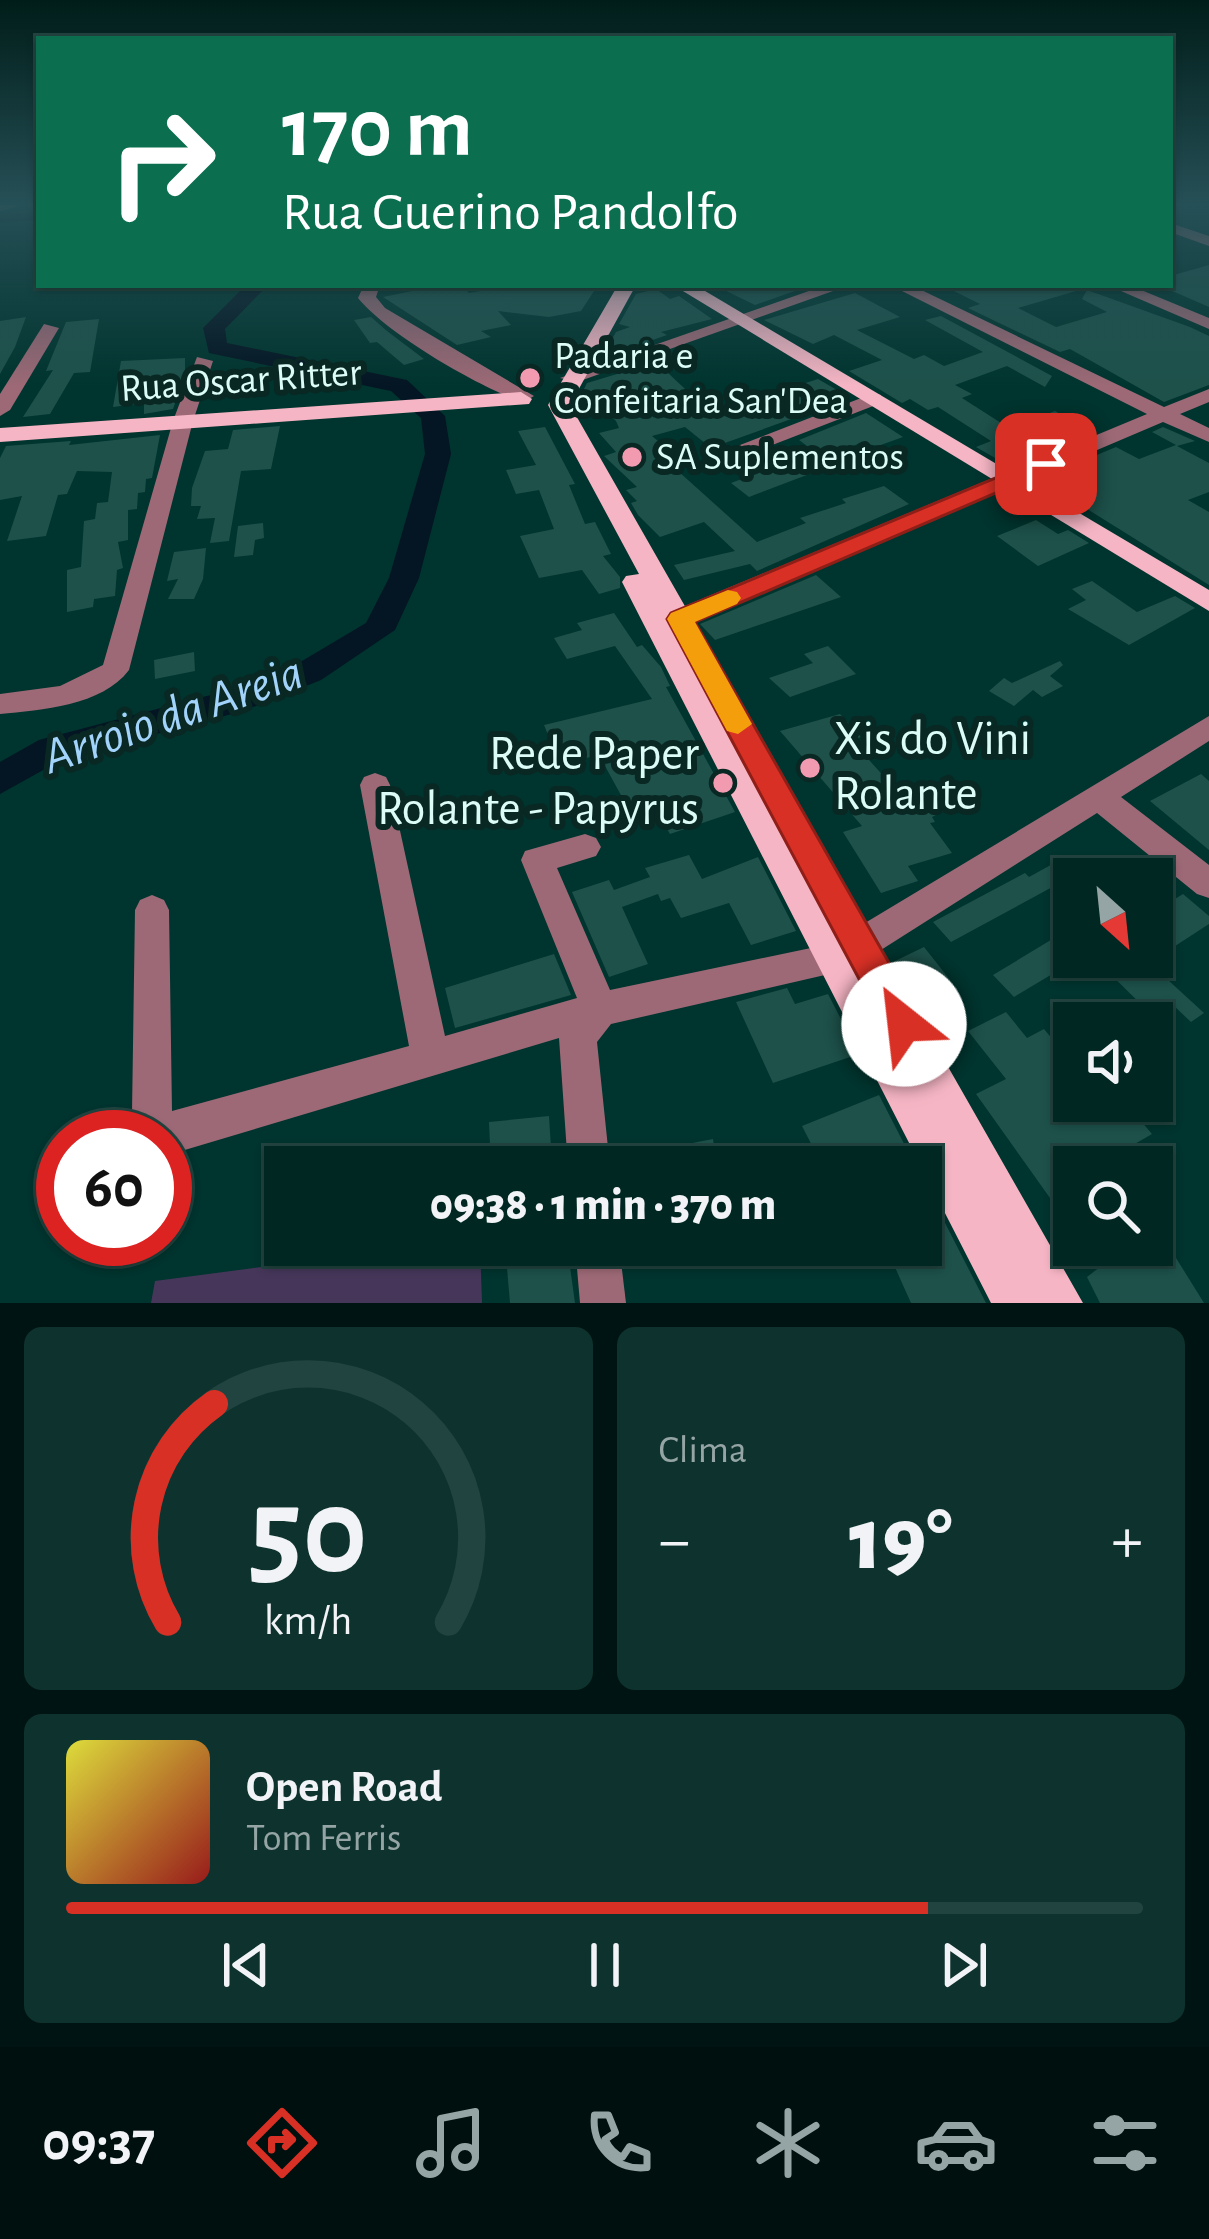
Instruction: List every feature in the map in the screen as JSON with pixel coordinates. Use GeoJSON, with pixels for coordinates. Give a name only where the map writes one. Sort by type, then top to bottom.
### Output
{"type":"FeatureCollection","features":[{"type":"Feature","properties":{"kind":"main road"},"geometry":{"type":"LineString","coordinates":[[542,398],[590,331],[609,288]]}},
{"type":"Feature","properties":{"kind":"main road"},"geometry":{"type":"LineString","coordinates":[[542,398],[625,288]]}},
{"type":"Feature","properties":{"kind":"main road"},"geometry":{"type":"LineString","coordinates":[[687,288],[1209,602]]}},
{"type":"Feature","properties":{"kind":"main road"},"geometry":{"type":"LineString","coordinates":[[542,398],[551,424],[670,622],[849,952],[1058,1303]]}},
{"type":"Feature","properties":{"kind":"main road","name":"Rua Oscar Ritter"},"geometry":{"type":"LineString","coordinates":[[0,435],[542,398]]}},
{"type":"Feature","properties":{"kind":"main road"},"geometry":{"type":"LineString","coordinates":[[849,952],[1018,1303]]}},
{"type":"Feature","properties":{"kind":"street"},"geometry":{"type":"LineString","coordinates":[[371,288],[367,298],[379,312],[487,380],[542,398],[834,288]]}},
{"type":"Feature","properties":{"kind":"street"},"geometry":{"type":"LineString","coordinates":[[904,288],[1209,436]]}},
{"type":"Feature","properties":{"kind":"street"},"geometry":{"type":"LineString","coordinates":[[1122,288],[1209,324]]}},
{"type":"Feature","properties":{"kind":"street"},"geometry":{"type":"LineString","coordinates":[[0,410],[50,328]]}},
{"type":"Feature","properties":{"kind":"street"},"geometry":{"type":"LineString","coordinates":[[0,704],[59,698],[92,688],[115,670],[204,361]]}},
{"type":"Feature","properties":{"kind":"street"},"geometry":{"type":"LineString","coordinates":[[670,622],[1209,395]]}},
{"type":"Feature","properties":{"kind":"street"},"geometry":{"type":"LineString","coordinates":[[720,457],[874,399]]}},
{"type":"Feature","properties":{"kind":"street"},"geometry":{"type":"LineString","coordinates":[[152,910],[152,1113],[160,1130],[178,1132],[600,1010],[849,952],[1209,727]]}},
{"type":"Feature","properties":{"kind":"street"},"geometry":{"type":"LineString","coordinates":[[375,785],[431,1058]]}},
{"type":"Feature","properties":{"kind":"street"},"geometry":{"type":"LineString","coordinates":[[1099,797],[1209,884]]}},
{"type":"Feature","properties":{"kind":"street"},"geometry":{"type":"LineString","coordinates":[[585,847],[537,860],[600,1010]]}},
{"type":"Feature","properties":{"kind":"street"},"geometry":{"type":"LineString","coordinates":[[588,1146],[578,1037],[600,1010]]}},
{"type":"Feature","properties":{"kind":"street"},"geometry":{"type":"LineString","coordinates":[[599,1266],[603,1303]]}},
{"type":"Feature","properties":{"kind":"shaded area"},"geometry":{"type":"Polygon","coordinates":[[[269,1266],[481,1266],[482,1303],[151,1303],[155,1281],[269,1266]]]}},
{"type":"Feature","properties":{"kind":"building"},"geometry":{"type":"Polygon","coordinates":[[[1209,265],[1209,307],[1170,290],[1173,275],[1209,265]]]}},
{"type":"Feature","properties":{"kind":"building"},"geometry":{"type":"Polygon","coordinates":[[[408,288],[464,288],[469,293],[492,288],[596,288],[581,311],[549,317],[498,311],[511,325],[481,331],[491,337],[457,345],[383,297],[412,291],[408,288]]]}},
{"type":"Feature","properties":{"kind":"building"},"geometry":{"type":"Polygon","coordinates":[[[720,288],[803,288],[755,305],[720,288]]]}},
{"type":"Feature","properties":{"kind":"building"},"geometry":{"type":"Polygon","coordinates":[[[948,288],[1083,288],[1018,308],[1056,327],[1107,312],[1082,299],[1087,290],[1190,327],[1209,336],[1209,385],[1164,402],[1070,349],[1060,352],[968,308],[980,304],[948,288]]]}},
{"type":"Feature","properties":{"kind":"building"},"geometry":{"type":"Polygon","coordinates":[[[656,289],[670,299],[679,296],[712,319],[661,332],[667,335],[618,352],[608,346],[616,332],[630,327],[619,324],[636,294],[656,289]]]}},
{"type":"Feature","properties":{"kind":"building"},"geometry":{"type":"Polygon","coordinates":[[[855,293],[900,317],[857,330],[914,359],[924,355],[944,366],[983,352],[925,320],[941,316],[1052,376],[1045,387],[1007,366],[955,385],[972,394],[962,398],[1009,428],[1055,411],[1082,427],[1030,444],[1043,452],[1009,466],[976,447],[991,441],[938,407],[928,410],[910,399],[902,403],[849,371],[882,360],[834,335],[813,344],[764,320],[855,293]]]}},
{"type":"Feature","properties":{"kind":"building"},"geometry":{"type":"Polygon","coordinates":[[[26,317],[15,347],[0,374],[0,321],[26,317]]]}},
{"type":"Feature","properties":{"kind":"building"},"geometry":{"type":"Polygon","coordinates":[[[371,317],[424,359],[404,365],[377,342],[370,343],[354,320],[371,317]]]}},
{"type":"Feature","properties":{"kind":"building"},"geometry":{"type":"Polygon","coordinates":[[[99,319],[90,372],[74,373],[50,414],[23,417],[53,370],[46,371],[66,322],[99,319]]]}},
{"type":"Feature","properties":{"kind":"building"},"geometry":{"type":"Polygon","coordinates":[[[185,358],[185,375],[173,409],[144,414],[144,403],[113,407],[121,361],[185,358]]]}},
{"type":"Feature","properties":{"kind":"building"},"geometry":{"type":"Polygon","coordinates":[[[647,365],[657,374],[667,372],[716,418],[800,392],[793,387],[818,379],[837,390],[820,396],[833,404],[711,448],[685,427],[652,436],[664,446],[658,453],[757,542],[806,523],[800,518],[846,503],[842,499],[884,486],[909,504],[757,571],[750,564],[684,580],[674,565],[735,551],[704,522],[660,537],[638,515],[631,503],[637,501],[626,490],[637,487],[604,456],[616,452],[599,433],[619,428],[616,421],[584,389],[587,383],[647,365]]]}},
{"type":"Feature","properties":{"kind":"building"},"geometry":{"type":"Polygon","coordinates":[[[866,413],[903,437],[878,446],[861,443],[822,457],[799,440],[866,413]]]}},
{"type":"Feature","properties":{"kind":"building"},"geometry":{"type":"Polygon","coordinates":[[[280,426],[271,469],[241,471],[229,541],[210,543],[215,518],[197,519],[201,506],[191,506],[205,451],[228,449],[233,430],[280,426]]]}},
{"type":"Feature","properties":{"kind":"building"},"geometry":{"type":"Polygon","coordinates":[[[545,427],[575,484],[569,485],[585,524],[595,522],[611,554],[603,556],[620,577],[620,588],[599,594],[582,570],[539,578],[520,536],[554,529],[539,490],[516,494],[506,470],[536,465],[518,431],[545,427]]]}},
{"type":"Feature","properties":{"kind":"building"},"geometry":{"type":"Polygon","coordinates":[[[1163,427],[1195,441],[1177,446],[1209,463],[1209,492],[1188,500],[1209,512],[1209,585],[1039,479],[1116,447],[1139,459],[1176,445],[1152,432],[1163,427]]]}},
{"type":"Feature","properties":{"kind":"building"},"geometry":{"type":"Polygon","coordinates":[[[160,435],[152,478],[146,479],[145,492],[138,493],[137,509],[128,510],[128,540],[118,542],[123,568],[117,570],[115,596],[94,599],[93,607],[67,612],[67,570],[81,567],[84,521],[95,519],[97,503],[108,502],[112,472],[77,471],[67,494],[58,495],[46,536],[7,541],[22,496],[0,500],[0,458],[6,446],[160,435]]]}},
{"type":"Feature","properties":{"kind":"building"},"geometry":{"type":"Polygon","coordinates":[[[815,452],[833,465],[749,497],[731,483],[815,452]]]}},
{"type":"Feature","properties":{"kind":"building"},"geometry":{"type":"Polygon","coordinates":[[[1036,520],[1058,534],[1068,530],[1089,543],[1038,566],[997,536],[1036,520]]]}},
{"type":"Feature","properties":{"kind":"building"},"geometry":{"type":"Polygon","coordinates":[[[263,523],[264,538],[255,540],[253,555],[234,557],[238,526],[263,523]]]}},
{"type":"Feature","properties":{"kind":"building"},"geometry":{"type":"Polygon","coordinates":[[[206,548],[203,579],[194,599],[168,599],[178,579],[167,581],[174,552],[206,548]]]}},
{"type":"Feature","properties":{"kind":"building"},"geometry":{"type":"Polygon","coordinates":[[[816,575],[841,597],[715,640],[700,624],[816,575]]]}},
{"type":"Feature","properties":{"kind":"building"},"geometry":{"type":"Polygon","coordinates":[[[1092,581],[1137,612],[1175,596],[1195,608],[1129,645],[1068,609],[1086,600],[1072,589],[1092,581]]]}},
{"type":"Feature","properties":{"kind":"building"},"geometry":{"type":"Polygon","coordinates":[[[614,613],[637,647],[642,645],[661,667],[670,686],[666,687],[735,812],[670,834],[650,800],[628,808],[599,755],[560,764],[544,725],[652,699],[615,646],[567,659],[554,638],[582,630],[577,623],[614,613]]]}},
{"type":"Feature","properties":{"kind":"building"},"geometry":{"type":"Polygon","coordinates":[[[828,646],[856,674],[790,697],[769,678],[813,663],[804,654],[828,646]]]}},
{"type":"Feature","properties":{"kind":"building"},"geometry":{"type":"Polygon","coordinates":[[[194,652],[195,671],[155,679],[154,660],[194,652]]]}},
{"type":"Feature","properties":{"kind":"building"},"geometry":{"type":"Polygon","coordinates":[[[1060,661],[1063,665],[1050,676],[1063,686],[1042,697],[1033,690],[1014,706],[989,691],[1004,678],[1012,683],[1060,661]]]}},
{"type":"Feature","properties":{"kind":"building"},"geometry":{"type":"Polygon","coordinates":[[[840,714],[861,737],[851,740],[907,802],[946,782],[965,800],[932,817],[935,822],[930,823],[952,853],[908,866],[918,881],[881,893],[843,832],[862,826],[780,731],[840,714]]]}},
{"type":"Feature","properties":{"kind":"building"},"geometry":{"type":"Polygon","coordinates":[[[1201,774],[1209,781],[1209,850],[1150,801],[1201,774]]]}},
{"type":"Feature","properties":{"kind":"building"},"geometry":{"type":"Polygon","coordinates":[[[689,855],[702,879],[758,857],[796,931],[751,945],[729,903],[681,918],[670,898],[661,901],[658,894],[622,907],[648,964],[609,977],[572,892],[609,880],[614,890],[650,877],[645,868],[689,855]]]}},
{"type":"Feature","properties":{"kind":"building"},"geometry":{"type":"Polygon","coordinates":[[[1053,864],[1053,887],[951,942],[933,922],[1025,873],[1029,877],[1053,864]]]}},
{"type":"Feature","properties":{"kind":"building"},"geometry":{"type":"Polygon","coordinates":[[[1183,894],[1209,916],[1209,924],[1173,947],[1173,900],[1183,894]]]}},
{"type":"Feature","properties":{"kind":"building"},"geometry":{"type":"Polygon","coordinates":[[[1053,939],[1053,974],[1014,997],[993,975],[1053,939]]]}},
{"type":"Feature","properties":{"kind":"building"},"geometry":{"type":"Polygon","coordinates":[[[924,947],[958,990],[924,1006],[893,962],[924,947]]]}},
{"type":"Feature","properties":{"kind":"building"},"geometry":{"type":"Polygon","coordinates":[[[554,954],[571,995],[455,1028],[445,988],[554,954]]]}},
{"type":"Feature","properties":{"kind":"building"},"geometry":{"type":"Polygon","coordinates":[[[1114,978],[1166,978],[1204,1013],[1191,1022],[1173,1002],[1139,1002],[1114,978]]]}},
{"type":"Feature","properties":{"kind":"building"},"geometry":{"type":"Polygon","coordinates":[[[787,988],[795,1004],[828,994],[859,1054],[773,1083],[736,1002],[787,988]]]}},
{"type":"Feature","properties":{"kind":"building"},"geometry":{"type":"Polygon","coordinates":[[[1006,1012],[1027,1038],[1044,1029],[1053,1040],[1053,1122],[1142,1122],[1152,1134],[1131,1146],[1053,1146],[1050,1198],[976,1094],[1006,1079],[968,1031],[1006,1012]]]}},
{"type":"Feature","properties":{"kind":"building"},"geometry":{"type":"Polygon","coordinates":[[[879,1095],[905,1146],[812,1146],[802,1126],[879,1095]]]}},
{"type":"Feature","properties":{"kind":"building"},"geometry":{"type":"Polygon","coordinates":[[[549,1116],[551,1146],[490,1146],[489,1122],[549,1116]]]}},
{"type":"Feature","properties":{"kind":"building"},"geometry":{"type":"Polygon","coordinates":[[[713,1139],[714,1146],[677,1146],[713,1139]]]}},
{"type":"Feature","properties":{"kind":"building"},"geometry":{"type":"Polygon","coordinates":[[[942,1217],[986,1303],[911,1303],[894,1266],[942,1266],[942,1217]]]}},
{"type":"Feature","properties":{"kind":"building"},"geometry":{"type":"Polygon","coordinates":[[[1173,1253],[1204,1303],[1100,1303],[1087,1277],[1101,1266],[1173,1266],[1173,1253]]]}},
{"type":"Feature","properties":{"kind":"building"},"geometry":{"type":"Polygon","coordinates":[[[507,1266],[570,1266],[575,1303],[510,1303],[507,1266]]]}},
{"type":"Feature","properties":{"kind":"waterway","name":"Arroio da Areia"},"geometry":{"type":"LineString","coordinates":[[0,780],[52,749],[231,702],[309,672],[379,630],[404,578],[438,454],[433,416],[399,385],[217,348],[214,328],[255,288]]}},
{"type":"Feature","properties":{"kind":"slow traffic"},"geometry":{"type":"LineString","coordinates":[[728,598],[680,619],[738,724]]}},
{"type":"Feature","properties":{"kind":"place","name":"Padaria e Confeitaria San'Dea"},"geometry":{"type":"Point","coordinates":[530,378]}},
{"type":"Feature","properties":{"kind":"place","name":"SA Suplementos"},"geometry":{"type":"Point","coordinates":[632,457]}},
{"type":"Feature","properties":{"kind":"place","name":"Xis do Vini Rolante"},"geometry":{"type":"Point","coordinates":[810,768]}},
{"type":"Feature","properties":{"kind":"place","name":"Rede Paper Rolante - Papyrus"},"geometry":{"type":"Point","coordinates":[723,783]}},
{"type":"Feature","properties":{"kind":"route"},"geometry":{"type":"LineString","coordinates":[[904,1024],[680,619],[1046,464]]}}]}
